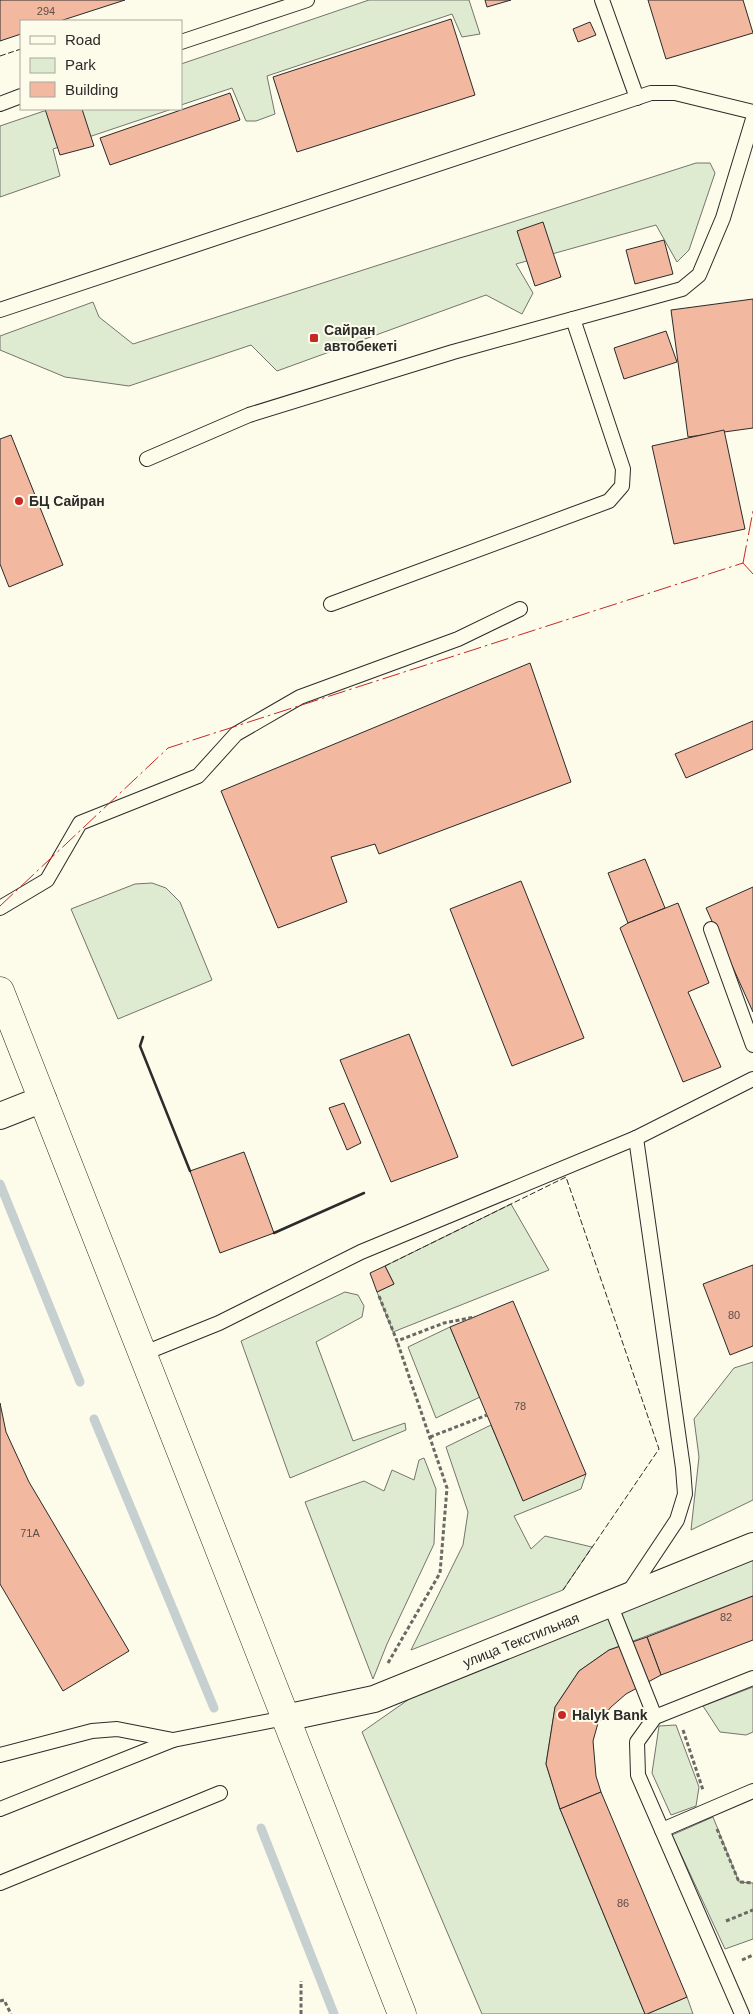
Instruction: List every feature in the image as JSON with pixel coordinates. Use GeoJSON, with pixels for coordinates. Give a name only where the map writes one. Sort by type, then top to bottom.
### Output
{"type":"FeatureCollection","features":[{"type":"Feature","properties":{"kind":"main road"},"geometry":{"type":"LineString","coordinates":[[0,991],[402,2014]]}},
{"type":"Feature","properties":{"kind":"street"},"geometry":{"type":"LineString","coordinates":[[0,1116],[43,1099]]}},
{"type":"Feature","properties":{"kind":"street","name":"улица Текстильная"},"geometry":{"type":"LineString","coordinates":[[285,1718],[374,1699],[753,1546]]}},
{"type":"Feature","properties":{"kind":"lane"},"geometry":{"type":"LineString","coordinates":[[182,42],[307,0]]}},
{"type":"Feature","properties":{"kind":"lane"},"geometry":{"type":"LineString","coordinates":[[602,0],[637,98]]}},
{"type":"Feature","properties":{"kind":"lane"},"geometry":{"type":"LineString","coordinates":[[0,310],[651,93],[675,93],[753,112]]}},
{"type":"Feature","properties":{"kind":"lane"},"geometry":{"type":"LineString","coordinates":[[0,104],[20,96]]}},
{"type":"Feature","properties":{"kind":"lane"},"geometry":{"type":"LineString","coordinates":[[147,459],[249,415],[453,352],[682,289],[699,275],[723,218],[753,119]]}},
{"type":"Feature","properties":{"kind":"lane"},"geometry":{"type":"LineString","coordinates":[[330,604],[609,501],[622,486],[623,469],[573,319]]}},
{"type":"Feature","properties":{"kind":"lane"},"geometry":{"type":"LineString","coordinates":[[0,908],[47,880],[80,823],[198,776],[236,734],[300,696],[458,639],[520,609]]}},
{"type":"Feature","properties":{"kind":"lane"},"geometry":{"type":"LineString","coordinates":[[711,929],[753,1045]]}},
{"type":"Feature","properties":{"kind":"lane"},"geometry":{"type":"LineString","coordinates":[[142,1354],[219,1323],[361,1252],[636,1138],[753,1079]]}},
{"type":"Feature","properties":{"kind":"lane"},"geometry":{"type":"LineString","coordinates":[[636,1138],[683,1468],[685,1494],[677,1520],[618,1600],[655,1717]]}},
{"type":"Feature","properties":{"kind":"lane"},"geometry":{"type":"LineString","coordinates":[[742,2014],[638,1775],[637,1742],[655,1717],[753,1678]]}},
{"type":"Feature","properties":{"kind":"lane"},"geometry":{"type":"LineString","coordinates":[[0,1809],[173,1740],[285,1718]]}},
{"type":"Feature","properties":{"kind":"lane"},"geometry":{"type":"LineString","coordinates":[[0,1755],[92,1731],[117,1729],[173,1740]]}},
{"type":"Feature","properties":{"kind":"lane"},"geometry":{"type":"LineString","coordinates":[[662,1830],[753,1791]]}},
{"type":"Feature","properties":{"kind":"lane"},"geometry":{"type":"LineString","coordinates":[[0,1883],[220,1793]]}},
{"type":"Feature","properties":{"kind":"path"},"geometry":{"type":"LineString","coordinates":[[374,1699],[389,1659],[440,1572],[446,1488],[397,1341],[379,1296]]}},
{"type":"Feature","properties":{"kind":"path"},"geometry":{"type":"LineString","coordinates":[[397,1341],[444,1323],[475,1317]]}},
{"type":"Feature","properties":{"kind":"path"},"geometry":{"type":"LineString","coordinates":[[430,1437],[487,1414]]}},
{"type":"Feature","properties":{"kind":"path"},"geometry":{"type":"LineString","coordinates":[[705,1931],[753,1910]]}},
{"type":"Feature","properties":{"kind":"path"},"geometry":{"type":"LineString","coordinates":[[301,2014],[302,1981]]}},
{"type":"Feature","properties":{"kind":"path"},"geometry":{"type":"LineString","coordinates":[[0,2001],[4,2000],[11,2014]]}},
{"type":"Feature","properties":{"kind":"green space"},"geometry":{"type":"Polygon","coordinates":[[[369,0],[469,0],[480,34],[462,37],[452,14],[267,76],[275,114],[256,121],[246,121],[232,88],[182,105],[182,64],[369,0]]]}},
{"type":"Feature","properties":{"kind":"green space"},"geometry":{"type":"Polygon","coordinates":[[[47,110],[169,110],[53,149],[60,176],[0,197],[0,126],[47,110]]]}},
{"type":"Feature","properties":{"kind":"green space"},"geometry":{"type":"Polygon","coordinates":[[[696,163],[710,163],[715,173],[689,250],[677,262],[656,225],[516,264],[533,293],[522,314],[486,295],[277,371],[251,345],[129,386],[65,377],[0,350],[0,336],[93,302],[99,317],[133,344],[696,163]]]}},
{"type":"Feature","properties":{"kind":"green space"},"geometry":{"type":"Polygon","coordinates":[[[152,883],[166,888],[180,902],[212,980],[118,1019],[71,909],[135,884],[152,883]]]}},
{"type":"Feature","properties":{"kind":"green space"},"geometry":{"type":"Polygon","coordinates":[[[511,1204],[549,1270],[393,1332],[377,1292],[394,1284],[385,1266],[511,1204]]]}},
{"type":"Feature","properties":{"kind":"green space"},"geometry":{"type":"Polygon","coordinates":[[[345,1292],[358,1295],[364,1306],[362,1317],[316,1342],[353,1441],[405,1423],[406,1430],[290,1478],[241,1341],[345,1292]]]}},
{"type":"Feature","properties":{"kind":"green space"},"geometry":{"type":"Polygon","coordinates":[[[450,1327],[480,1397],[436,1418],[408,1347],[450,1327]]]}},
{"type":"Feature","properties":{"kind":"green space"},"geometry":{"type":"Polygon","coordinates":[[[753,1362],[753,1500],[691,1530],[699,1457],[694,1419],[734,1368],[753,1362]]]}},
{"type":"Feature","properties":{"kind":"green space"},"geometry":{"type":"Polygon","coordinates":[[[491,1425],[523,1500],[586,1474],[581,1489],[514,1516],[531,1549],[545,1536],[592,1547],[563,1590],[411,1650],[463,1545],[468,1512],[446,1447],[491,1425]]]}},
{"type":"Feature","properties":{"kind":"green space"},"geometry":{"type":"Polygon","coordinates":[[[424,1458],[436,1489],[434,1544],[387,1644],[373,1679],[305,1502],[364,1481],[384,1491],[392,1470],[414,1480],[419,1460],[424,1458]]]}},
{"type":"Feature","properties":{"kind":"green space"},"geometry":{"type":"Polygon","coordinates":[[[753,1560],[753,1596],[609,1650],[579,1671],[555,1707],[546,1764],[560,1809],[645,2014],[482,2014],[362,1732],[415,1695],[753,1560]]]}},
{"type":"Feature","properties":{"kind":"green space"},"geometry":{"type":"Polygon","coordinates":[[[753,1687],[753,1732],[746,1735],[720,1732],[703,1706],[753,1687]]]}},
{"type":"Feature","properties":{"kind":"green space"},"geometry":{"type":"Polygon","coordinates":[[[676,1725],[699,1787],[696,1806],[671,1815],[652,1773],[659,1726],[676,1725]]]}},
{"type":"Feature","properties":{"kind":"green space"},"geometry":{"type":"Polygon","coordinates":[[[713,1817],[739,1882],[753,1883],[753,1939],[725,1949],[672,1835],[713,1817]]]}},
{"type":"Feature","properties":{"kind":"green space"},"geometry":{"type":"Polygon","coordinates":[[[687,1997],[693,2014],[647,2014],[687,1997]]]}},
{"type":"Feature","properties":{"kind":"building"},"geometry":{"type":"Polygon","coordinates":[[[0,0],[125,0],[63,20],[20,20],[20,34],[0,41],[0,0]]]}},
{"type":"Feature","properties":{"kind":"building"},"geometry":{"type":"Polygon","coordinates":[[[485,0],[511,0],[487,7],[485,0]]]}},
{"type":"Feature","properties":{"kind":"building"},"geometry":{"type":"Polygon","coordinates":[[[648,0],[743,0],[753,33],[666,59],[648,0]]]}},
{"type":"Feature","properties":{"kind":"building"},"geometry":{"type":"Polygon","coordinates":[[[451,19],[475,95],[297,152],[273,77],[451,19]]]}},
{"type":"Feature","properties":{"kind":"building"},"geometry":{"type":"Polygon","coordinates":[[[590,22],[596,35],[578,42],[573,29],[590,22]]]}},
{"type":"Feature","properties":{"kind":"building"},"geometry":{"type":"Polygon","coordinates":[[[230,93],[240,120],[110,165],[100,138],[230,93]]]}},
{"type":"Feature","properties":{"kind":"building"},"geometry":{"type":"Polygon","coordinates":[[[45,110],[82,110],[94,146],[60,155],[45,110]]]}},
{"type":"Feature","properties":{"kind":"building"},"geometry":{"type":"Polygon","coordinates":[[[543,222],[561,277],[535,286],[517,231],[543,222]]]}},
{"type":"Feature","properties":{"kind":"building"},"geometry":{"type":"Polygon","coordinates":[[[664,240],[673,274],[635,284],[626,250],[664,240]]]}},
{"type":"Feature","properties":{"kind":"building"},"geometry":{"type":"Polygon","coordinates":[[[753,299],[753,428],[688,437],[671,310],[753,299]]]}},
{"type":"Feature","properties":{"kind":"building"},"geometry":{"type":"Polygon","coordinates":[[[666,331],[677,362],[624,379],[614,348],[666,331]]]}},
{"type":"Feature","properties":{"kind":"building"},"geometry":{"type":"Polygon","coordinates":[[[724,430],[745,529],[674,544],[652,446],[724,430]]]}},
{"type":"Feature","properties":{"kind":"building","name":"БЦ Сайран"},"geometry":{"type":"Polygon","coordinates":[[[11,435],[63,565],[9,587],[0,564],[0,439],[11,435]]]}},
{"type":"Feature","properties":{"kind":"building"},"geometry":{"type":"Polygon","coordinates":[[[530,663],[571,782],[379,854],[375,844],[331,857],[347,902],[278,928],[221,791],[530,663]]]}},
{"type":"Feature","properties":{"kind":"building"},"geometry":{"type":"Polygon","coordinates":[[[753,721],[753,749],[686,778],[675,754],[753,721]]]}},
{"type":"Feature","properties":{"kind":"building"},"geometry":{"type":"Polygon","coordinates":[[[645,859],[665,908],[628,923],[608,873],[645,859]]]}},
{"type":"Feature","properties":{"kind":"building"},"geometry":{"type":"Polygon","coordinates":[[[521,881],[584,1038],[512,1066],[450,909],[521,881]]]}},
{"type":"Feature","properties":{"kind":"building"},"geometry":{"type":"Polygon","coordinates":[[[753,887],[753,1012],[706,908],[753,887]]]}},
{"type":"Feature","properties":{"kind":"building"},"geometry":{"type":"Polygon","coordinates":[[[678,903],[709,983],[688,992],[721,1067],[683,1082],[620,928],[678,903]]]}},
{"type":"Feature","properties":{"kind":"building"},"geometry":{"type":"Polygon","coordinates":[[[409,1034],[458,1157],[391,1182],[340,1060],[409,1034]]]}},
{"type":"Feature","properties":{"kind":"building"},"geometry":{"type":"Polygon","coordinates":[[[344,1103],[361,1143],[347,1150],[329,1108],[344,1103]]]}},
{"type":"Feature","properties":{"kind":"building"},"geometry":{"type":"Polygon","coordinates":[[[244,1152],[274,1233],[220,1253],[190,1171],[244,1152]]]}},
{"type":"Feature","properties":{"kind":"building"},"geometry":{"type":"Polygon","coordinates":[[[753,1265],[753,1346],[730,1355],[703,1284],[753,1265]]]}},
{"type":"Feature","properties":{"kind":"building"},"geometry":{"type":"Polygon","coordinates":[[[385,1266],[394,1284],[377,1292],[370,1273],[385,1266]]]}},
{"type":"Feature","properties":{"kind":"building"},"geometry":{"type":"Polygon","coordinates":[[[513,1301],[586,1474],[523,1501],[450,1327],[513,1301]]]}},
{"type":"Feature","properties":{"kind":"building"},"geometry":{"type":"Polygon","coordinates":[[[0,1403],[6,1432],[29,1482],[129,1651],[63,1691],[0,1584],[0,1403]]]}},
{"type":"Feature","properties":{"kind":"building"},"geometry":{"type":"Polygon","coordinates":[[[753,1596],[753,1640],[661,1675],[647,1637],[753,1596]]]}},
{"type":"Feature","properties":{"kind":"building"},"geometry":{"type":"Polygon","coordinates":[[[647,1637],[661,1675],[626,1694],[611,1707],[598,1723],[593,1741],[596,1776],[601,1792],[560,1809],[546,1764],[555,1707],[579,1671],[609,1650],[647,1637]]]}},
{"type":"Feature","properties":{"kind":"building"},"geometry":{"type":"Polygon","coordinates":[[[601,1792],[687,1997],[647,2014],[645,2014],[560,1809],[601,1792]]]}},
{"type":"Feature","properties":{"kind":"waterway"},"geometry":{"type":"LineString","coordinates":[[0,1184],[80,1382]]}},
{"type":"Feature","properties":{"kind":"waterway"},"geometry":{"type":"LineString","coordinates":[[94,1419],[214,1708]]}},
{"type":"Feature","properties":{"kind":"waterway"},"geometry":{"type":"LineString","coordinates":[[261,1828],[334,2014]]}},
{"type":"Feature","properties":{"kind":"fence"},"geometry":{"type":"LineString","coordinates":[[0,56],[20,49]]}},
{"type":"Feature","properties":{"kind":"fence"},"geometry":{"type":"LineString","coordinates":[[385,1266],[566,1177],[659,1449],[563,1590]]}},
{"type":"Feature","properties":{"kind":"wall"},"geometry":{"type":"LineString","coordinates":[[143,1037],[140,1046],[190,1171]]}},
{"type":"Feature","properties":{"kind":"wall"},"geometry":{"type":"LineString","coordinates":[[274,1233],[364,1193]]}},
{"type":"Feature","properties":{"kind":"power"},"geometry":{"type":"LineString","coordinates":[[743,563],[753,511]]}},
{"type":"Feature","properties":{"kind":"power"},"geometry":{"type":"LineString","coordinates":[[743,563],[753,574]]}},
{"type":"Feature","properties":{"kind":"power"},"geometry":{"type":"LineString","coordinates":[[0,906],[168,748],[743,563]]}},
{"type":"Feature","properties":{"kind":"place","name":"Сайран автобекеті"},"geometry":{"type":"Point","coordinates":[314,338]}},
{"type":"Feature","properties":{"kind":"place","name":"БЦ Сайран"},"geometry":{"type":"Point","coordinates":[19,501]}},
{"type":"Feature","properties":{"kind":"place","name":"Halyk Bank"},"geometry":{"type":"Point","coordinates":[562,1715]}}]}
